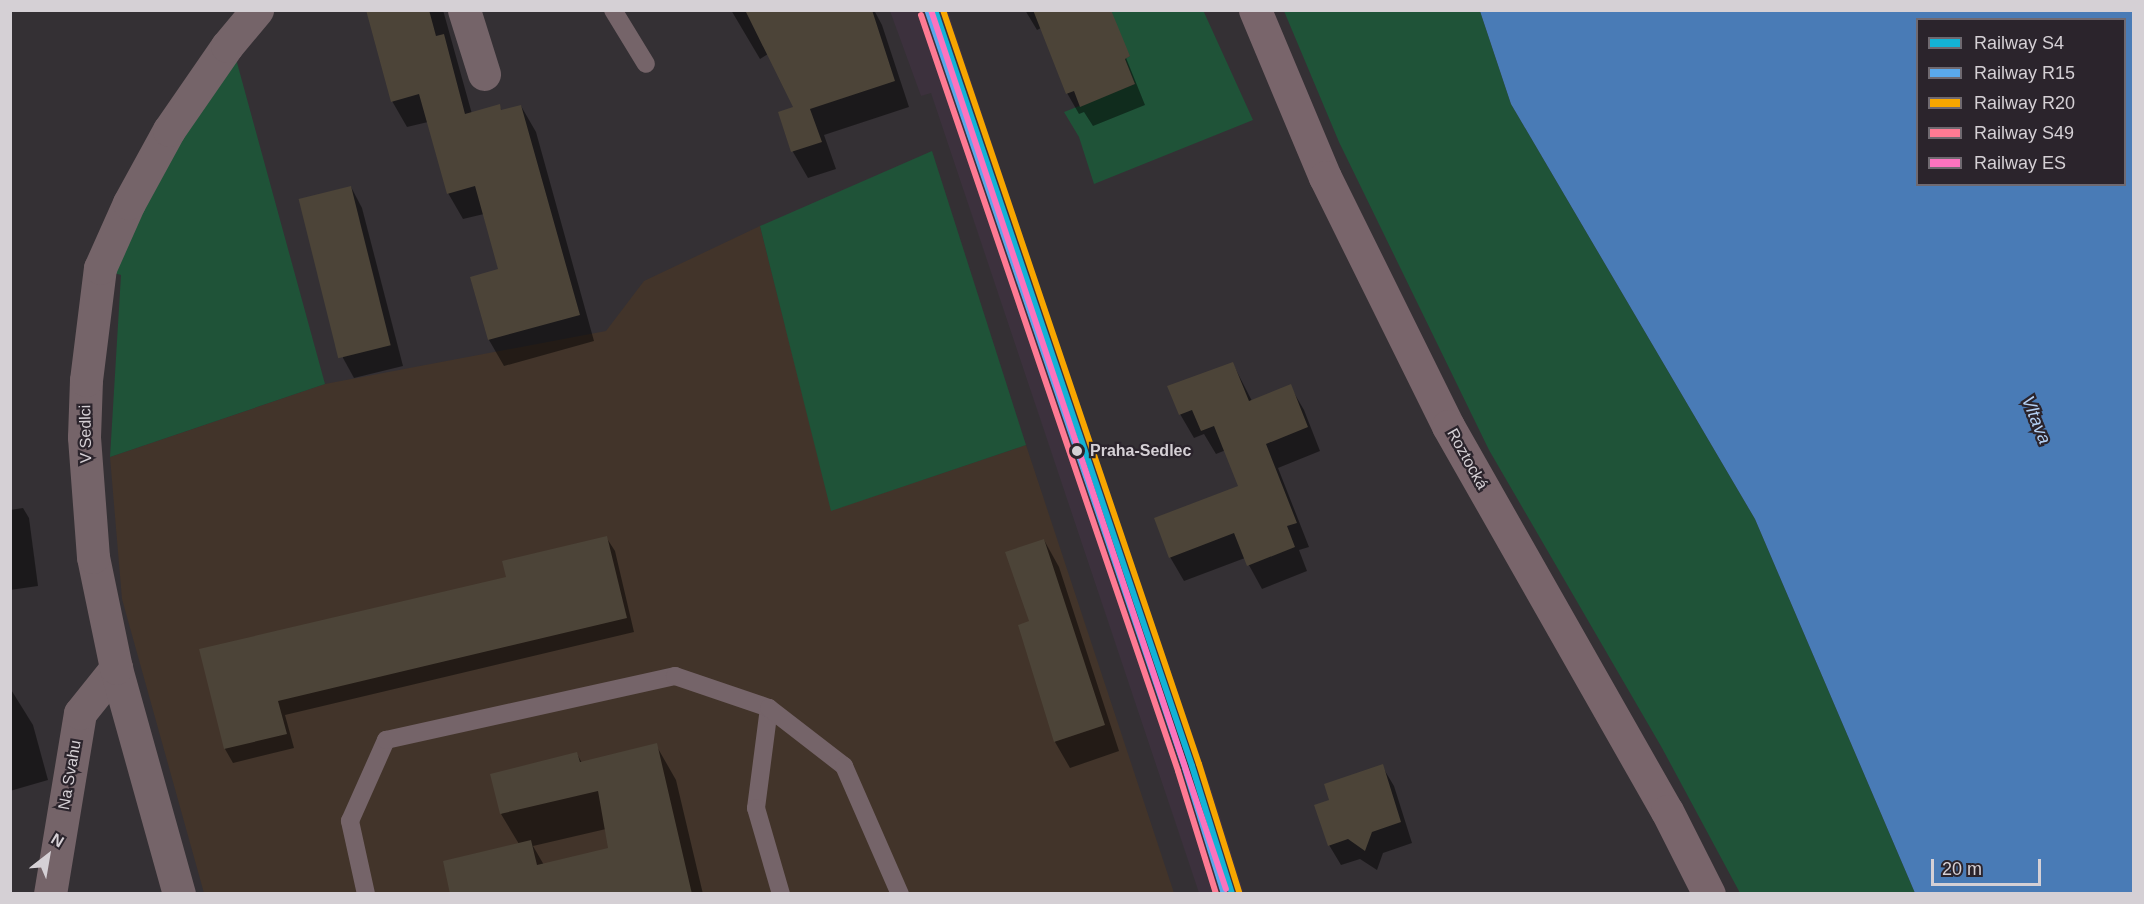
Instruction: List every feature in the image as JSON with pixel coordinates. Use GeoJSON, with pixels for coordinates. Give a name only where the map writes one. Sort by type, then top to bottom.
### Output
{"type":"FeatureCollection","features":[{"type":"Feature","properties":{"kind":"main road","name":"Roztocká"},"geometry":{"type":"LineString","coordinates":[[1255,10],[1325,177],[1448,426],[1667,811],[1709,894]]}},
{"type":"Feature","properties":{"kind":"street","name":"V Sedlci"},"geometry":{"type":"LineString","coordinates":[[179,894],[116,668],[93,557],[84,437],[86,380],[100,268],[129,203],[169,130],[227,46],[257,10]]}},
{"type":"Feature","properties":{"kind":"street"},"geometry":{"type":"LineString","coordinates":[[464,10],[484,74]]}},
{"type":"Feature","properties":{"kind":"street","name":"Na Svahu"},"geometry":{"type":"LineString","coordinates":[[50,894],[80,713],[116,668]]}},
{"type":"Feature","properties":{"kind":"lane"},"geometry":{"type":"LineString","coordinates":[[613,10],[646,64]]}},
{"type":"Feature","properties":{"kind":"lane"},"geometry":{"type":"LineString","coordinates":[[366,894],[350,821],[386,740],[675,676],[769,708],[844,766],[900,894]]}},
{"type":"Feature","properties":{"kind":"lane"},"geometry":{"type":"LineString","coordinates":[[769,708],[756,808],[781,894]]}},
{"type":"Feature","properties":{"kind":"shaded area"},"geometry":{"type":"Polygon","coordinates":[[[890,11],[948,11],[1082,414],[1213,794],[1244,893],[1199,893],[931,93],[921,96],[890,11]]]}},
{"type":"Feature","properties":{"kind":"shaded area"},"geometry":{"type":"Polygon","coordinates":[[[760,226],[832,510],[1026,445],[1174,893],[204,893],[122,599],[110,457],[325,384],[606,331],[644,281],[760,226]]]}},
{"type":"Feature","properties":{"kind":"green space"},"geometry":{"type":"Polygon","coordinates":[[[1203,10],[1253,120],[1094,184],[1079,137],[1064,112],[1135,84],[1125,59],[1130,56],[1105,11],[1203,10]]]}},
{"type":"Feature","properties":{"kind":"green space"},"geometry":{"type":"Polygon","coordinates":[[[1284,11],[1480,11],[1511,104],[1755,519],[1915,893],[1740,893],[1662,748],[1489,450],[1339,142],[1284,11]]]}},
{"type":"Feature","properties":{"kind":"green space"},"geometry":{"type":"Polygon","coordinates":[[[236,59],[325,384],[110,457],[121,275],[111,272],[185,129],[236,59]]]}},
{"type":"Feature","properties":{"kind":"green space"},"geometry":{"type":"Polygon","coordinates":[[[932,151],[1026,445],[831,511],[760,226],[932,151]]]}},
{"type":"Feature","properties":{"kind":"water","name":"Vltava"},"geometry":{"type":"Polygon","coordinates":[[[1480,11],[2133,11],[2133,893],[1915,893],[1755,519],[1511,104],[1480,11]]]}},
{"type":"Feature","properties":{"kind":"building"},"geometry":{"type":"Polygon","coordinates":[[[366,10],[429,10],[436,36],[444,34],[465,114],[500,104],[501,110],[521,105],[580,315],[488,340],[470,277],[498,269],[475,186],[447,194],[419,94],[391,102],[366,10]]]}},
{"type":"Feature","properties":{"kind":"building"},"geometry":{"type":"Polygon","coordinates":[[[745,10],[872,10],[895,81],[810,109],[822,142],[791,152],[778,112],[793,107],[745,10]]]}},
{"type":"Feature","properties":{"kind":"building"},"geometry":{"type":"Polygon","coordinates":[[[1033,10],[1111,10],[1130,56],[1125,59],[1135,84],[1080,107],[1074,91],[1066,94],[1033,10]]]}},
{"type":"Feature","properties":{"kind":"building"},"geometry":{"type":"Polygon","coordinates":[[[351,186],[391,345],[338,358],[299,199],[351,186]]]}},
{"type":"Feature","properties":{"kind":"building"},"geometry":{"type":"Polygon","coordinates":[[[1233,362],[1249,401],[1291,384],[1308,427],[1266,444],[1297,523],[1287,526],[1295,547],[1247,566],[1234,533],[1169,558],[1154,518],[1238,486],[1214,426],[1201,431],[1192,410],[1179,415],[1167,386],[1233,362]]]}},
{"type":"Feature","properties":{"kind":"building"},"geometry":{"type":"Polygon","coordinates":[[[607,536],[627,618],[278,701],[287,734],[224,749],[199,649],[506,577],[502,561],[607,536]]]}},
{"type":"Feature","properties":{"kind":"building"},"geometry":{"type":"Polygon","coordinates":[[[1044,539],[1105,725],[1054,742],[1018,625],[1029,621],[1005,552],[1044,539]]]}},
{"type":"Feature","properties":{"kind":"building"},"geometry":{"type":"Polygon","coordinates":[[[657,743],[692,894],[450,894],[443,861],[531,840],[537,865],[608,848],[598,791],[500,814],[490,774],[577,752],[580,762],[657,743]]]}},
{"type":"Feature","properties":{"kind":"building"},"geometry":{"type":"Polygon","coordinates":[[[1383,764],[1401,822],[1372,832],[1365,851],[1348,839],[1328,846],[1314,805],[1329,800],[1324,784],[1383,764]]]}},
{"type":"Feature","properties":{"kind":"rail line","name":"ES"},"geometry":{"type":"LineString","coordinates":[[931,10],[1226,889]]}},
{"type":"Feature","properties":{"kind":"rail line","name":"S4"},"geometry":{"type":"LineString","coordinates":[[935,10],[1192,766],[1232,894]]}},
{"type":"Feature","properties":{"kind":"rail line","name":"R20"},"geometry":{"type":"LineString","coordinates":[[943,10],[1199,764],[1239,892]]}},
{"type":"Feature","properties":{"kind":"rail line","name":"R15"},"geometry":{"type":"LineString","coordinates":[[928,12],[1185,768],[1224,894]]}},
{"type":"Feature","properties":{"kind":"rail line","name":"S49"},"geometry":{"type":"LineString","coordinates":[[921,15],[1178,771],[1216,894]]}},
{"type":"Feature","properties":{"kind":"place","name":"Praha-Sedlec"},"geometry":{"type":"Point","coordinates":[1077,451]}}]}
